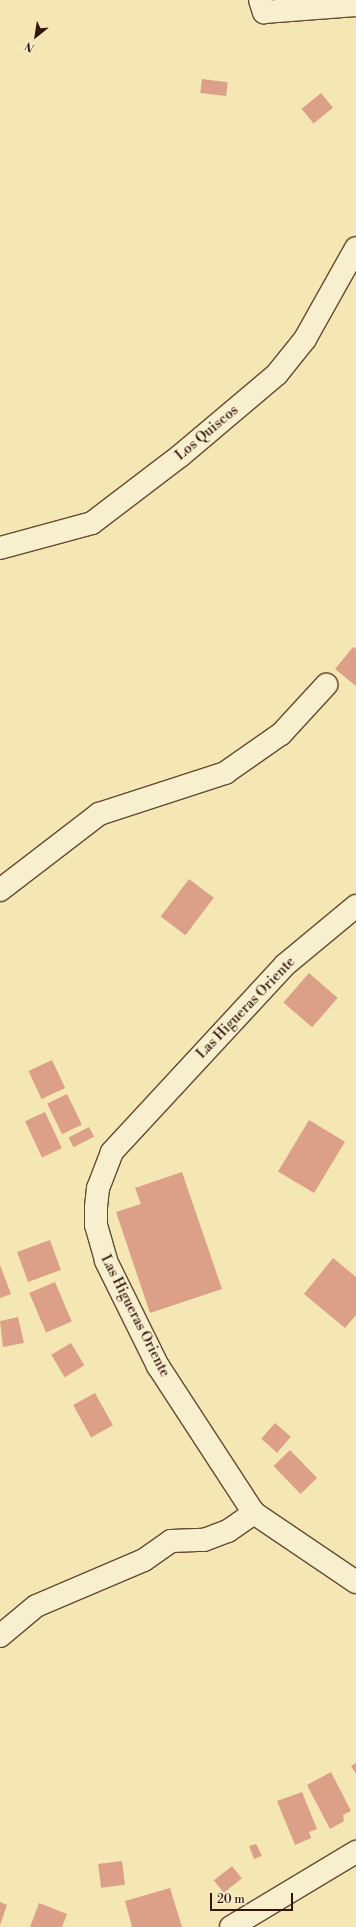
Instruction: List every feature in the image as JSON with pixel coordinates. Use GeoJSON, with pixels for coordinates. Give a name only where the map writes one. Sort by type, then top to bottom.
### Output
{"type":"FeatureCollection","features":[{"type":"Feature","properties":{"kind":"street"},"geometry":{"type":"LineString","coordinates":[[260,0],[264,12],[356,5]]}},
{"type":"Feature","properties":{"kind":"street","name":"Los Quiscos"},"geometry":{"type":"LineString","coordinates":[[0,548],[92,523],[180,456],[278,374],[305,339],[356,248]]}},
{"type":"Feature","properties":{"kind":"street"},"geometry":{"type":"LineString","coordinates":[[0,890],[50,849],[99,814],[225,773],[281,734],[326,685]]}},
{"type":"Feature","properties":{"kind":"street","name":"Las Higueras Oriente"},"geometry":{"type":"LineString","coordinates":[[356,906],[285,965],[112,1152],[98,1188],[96,1225],[106,1261],[158,1366],[254,1513],[356,1582]]}},
{"type":"Feature","properties":{"kind":"street"},"geometry":{"type":"LineString","coordinates":[[0,1636],[36,1606],[144,1560],[171,1540],[204,1540],[228,1531],[254,1513]]}},
{"type":"Feature","properties":{"kind":"street"},"geometry":{"type":"LineString","coordinates":[[231,1927],[356,1852]]}},
{"type":"Feature","properties":{"kind":"building"},"geometry":{"type":"Polygon","coordinates":[[[202,79],[228,82],[226,96],[200,93],[202,79]]]}},
{"type":"Feature","properties":{"kind":"building"},"geometry":{"type":"Polygon","coordinates":[[[321,93],[333,108],[314,123],[302,109],[321,93]]]}},
{"type":"Feature","properties":{"kind":"building"},"geometry":{"type":"Polygon","coordinates":[[[353,647],[356,649],[356,686],[335,669],[353,647]]]}},
{"type":"Feature","properties":{"kind":"building"},"geometry":{"type":"Polygon","coordinates":[[[189,879],[214,898],[185,935],[161,917],[189,879]]]}},
{"type":"Feature","properties":{"kind":"building"},"geometry":{"type":"Polygon","coordinates":[[[309,973],[338,998],[312,1027],[283,1002],[309,973]]]}},
{"type":"Feature","properties":{"kind":"building"},"geometry":{"type":"Polygon","coordinates":[[[52,1060],[65,1088],[42,1099],[28,1071],[52,1060]]]}},
{"type":"Feature","properties":{"kind":"building"},"geometry":{"type":"Polygon","coordinates":[[[67,1094],[82,1125],[62,1134],[47,1104],[67,1094]]]}},
{"type":"Feature","properties":{"kind":"building"},"geometry":{"type":"Polygon","coordinates":[[[45,1112],[62,1148],[42,1158],[25,1121],[45,1112]]]}},
{"type":"Feature","properties":{"kind":"building"},"geometry":{"type":"Polygon","coordinates":[[[309,1120],[345,1142],[314,1193],[278,1171],[309,1120]]]}},
{"type":"Feature","properties":{"kind":"building"},"geometry":{"type":"Polygon","coordinates":[[[89,1127],[94,1137],[74,1147],[69,1137],[89,1127]]]}},
{"type":"Feature","properties":{"kind":"building"},"geometry":{"type":"Polygon","coordinates":[[[182,1172],[222,1289],[150,1313],[116,1212],[141,1204],[135,1188],[182,1172]]]}},
{"type":"Feature","properties":{"kind":"building"},"geometry":{"type":"Polygon","coordinates":[[[50,1240],[61,1270],[28,1282],[17,1252],[50,1240]]]}},
{"type":"Feature","properties":{"kind":"building"},"geometry":{"type":"Polygon","coordinates":[[[333,1258],[356,1277],[356,1315],[345,1328],[304,1294],[333,1258]]]}},
{"type":"Feature","properties":{"kind":"building"},"geometry":{"type":"Polygon","coordinates":[[[0,1265],[11,1294],[0,1298],[0,1265]]]}},
{"type":"Feature","properties":{"kind":"building"},"geometry":{"type":"Polygon","coordinates":[[[55,1282],[72,1322],[46,1333],[29,1293],[55,1282]]]}},
{"type":"Feature","properties":{"kind":"building"},"geometry":{"type":"Polygon","coordinates":[[[18,1317],[24,1343],[3,1347],[0,1321],[18,1317]]]}},
{"type":"Feature","properties":{"kind":"building"},"geometry":{"type":"Polygon","coordinates":[[[71,1343],[84,1365],[65,1377],[51,1355],[71,1343]]]}},
{"type":"Feature","properties":{"kind":"building"},"geometry":{"type":"Polygon","coordinates":[[[95,1393],[113,1425],[91,1437],[73,1405],[95,1393]]]}},
{"type":"Feature","properties":{"kind":"building"},"geometry":{"type":"Polygon","coordinates":[[[275,1423],[291,1437],[277,1453],[261,1439],[275,1423]]]}},
{"type":"Feature","properties":{"kind":"building"},"geometry":{"type":"Polygon","coordinates":[[[290,1450],[317,1478],[301,1494],[273,1466],[290,1450]]]}},
{"type":"Feature","properties":{"kind":"building"},"geometry":{"type":"Polygon","coordinates":[[[356,1763],[356,1774],[351,1766],[356,1763]]]}},
{"type":"Feature","properties":{"kind":"building"},"geometry":{"type":"Polygon","coordinates":[[[331,1772],[351,1811],[343,1815],[344,1821],[330,1829],[307,1785],[331,1772]]]}},
{"type":"Feature","properties":{"kind":"building"},"geometry":{"type":"Polygon","coordinates":[[[302,1792],[317,1829],[309,1832],[311,1838],[295,1845],[277,1801],[302,1792]]]}},
{"type":"Feature","properties":{"kind":"building"},"geometry":{"type":"Polygon","coordinates":[[[256,1844],[262,1856],[254,1859],[249,1846],[256,1844]]]}},
{"type":"Feature","properties":{"kind":"building"},"geometry":{"type":"Polygon","coordinates":[[[122,1861],[125,1885],[101,1888],[98,1864],[122,1861]]]}},
{"type":"Feature","properties":{"kind":"building"},"geometry":{"type":"Polygon","coordinates":[[[232,1866],[242,1879],[224,1893],[214,1880],[232,1866]]]}},
{"type":"Feature","properties":{"kind":"building"},"geometry":{"type":"Polygon","coordinates":[[[170,1888],[182,1927],[132,1927],[125,1901],[170,1888]]]}},
{"type":"Feature","properties":{"kind":"building"},"geometry":{"type":"Polygon","coordinates":[[[0,1902],[7,1905],[0,1925],[0,1902]]]}},
{"type":"Feature","properties":{"kind":"building"},"geometry":{"type":"Polygon","coordinates":[[[39,1903],[67,1914],[62,1927],[30,1927],[39,1903]]]}}]}
